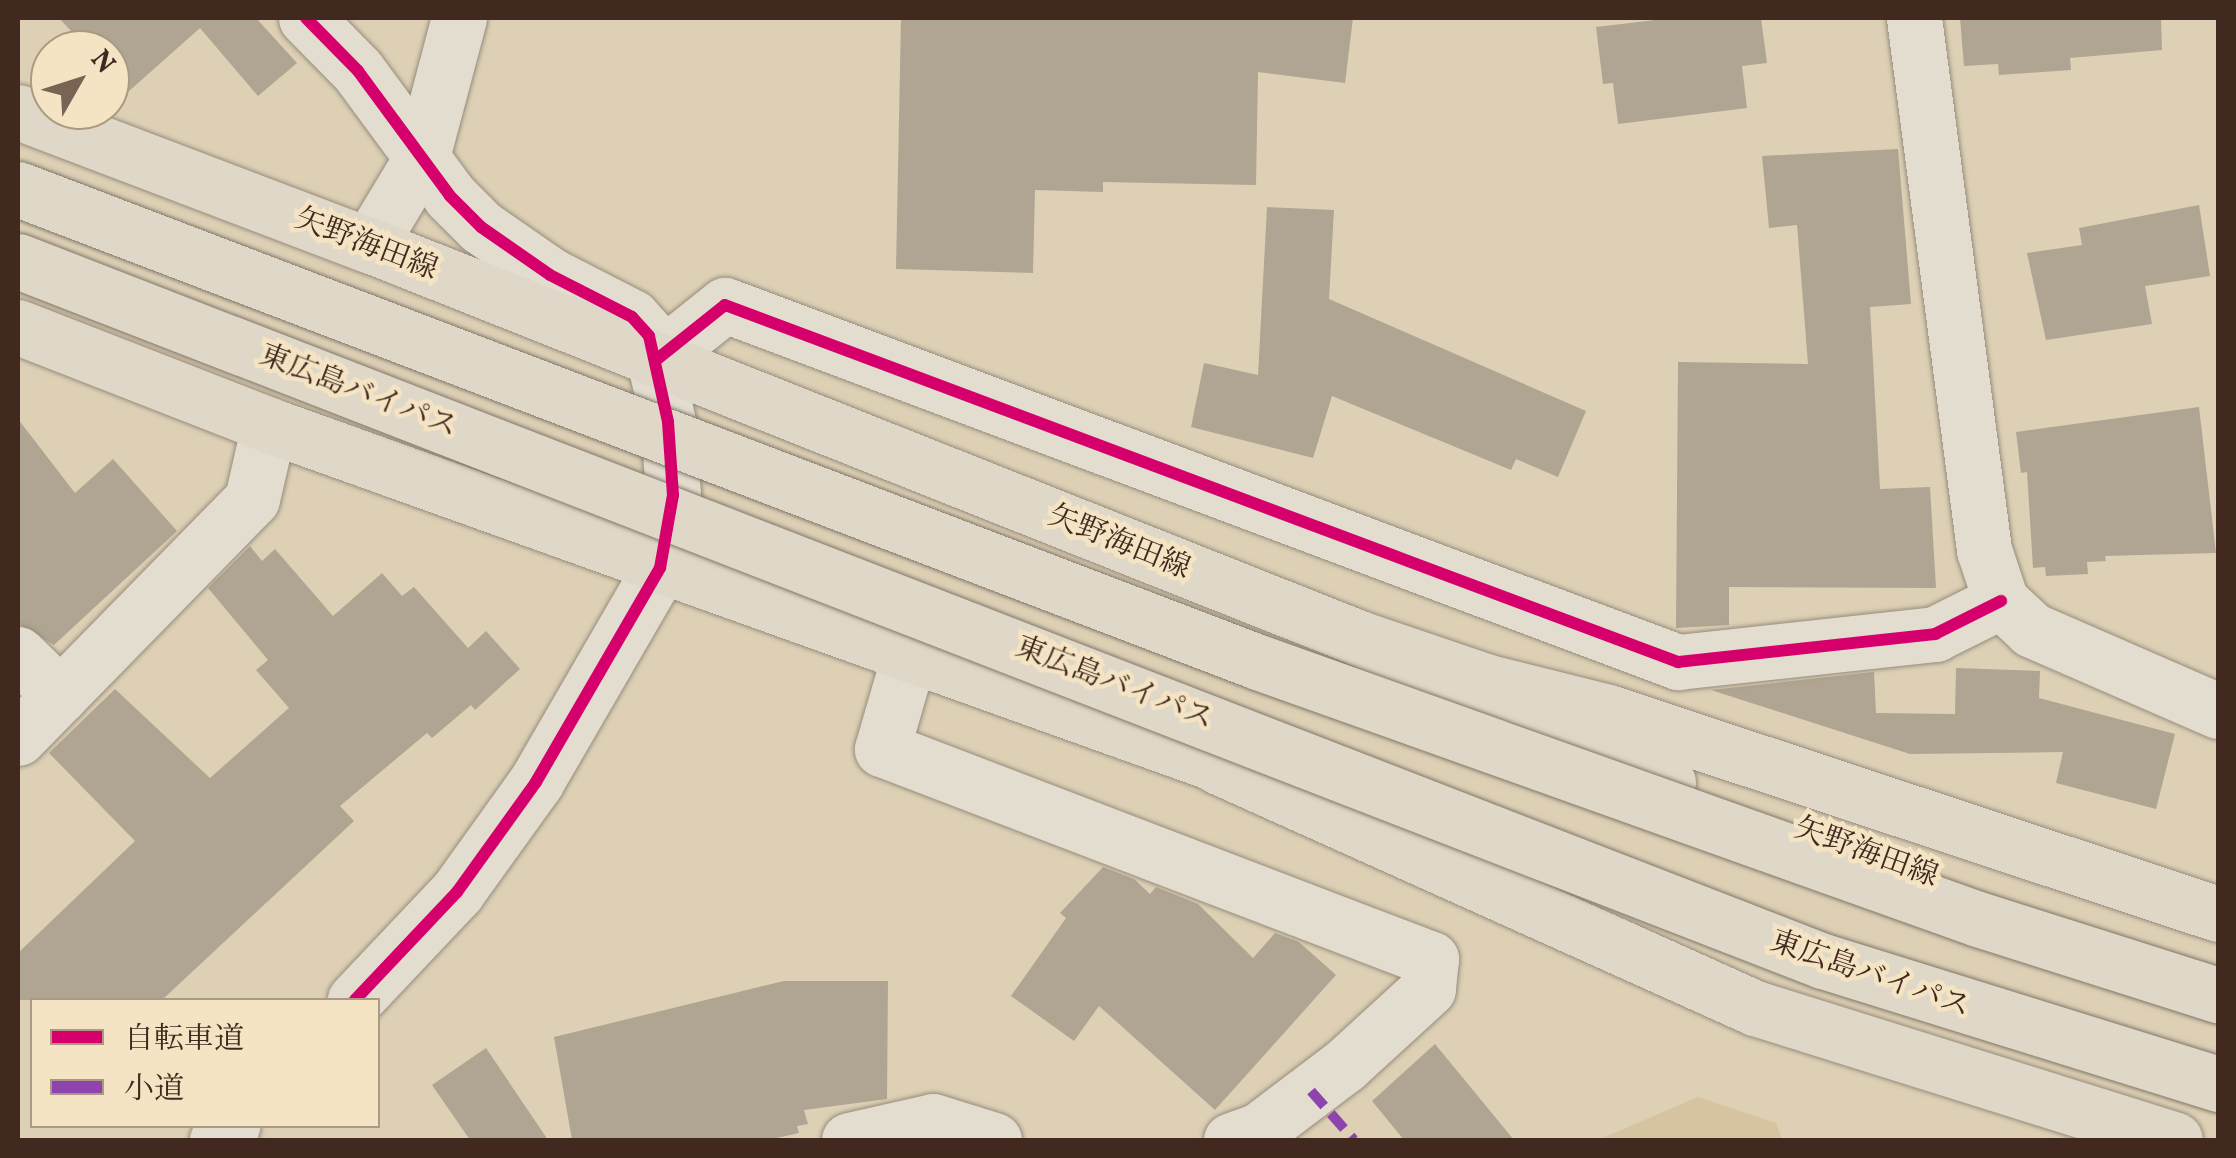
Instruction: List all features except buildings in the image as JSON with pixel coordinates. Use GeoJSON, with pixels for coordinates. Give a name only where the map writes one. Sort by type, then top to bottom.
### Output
{"type":"FeatureCollection","features":[{"type":"Feature","properties":{"kind":"main road","name":"矢野海田線"},"geometry":{"type":"LineString","coordinates":[[18,112],[369,245],[1358,638],[1620,764],[2218,973]]}},
{"type":"Feature","properties":{"kind":"main road"},"geometry":{"type":"LineString","coordinates":[[18,189],[1277,669],[1978,919],[2218,995]]}},
{"type":"Feature","properties":{"kind":"main road","name":"東広島バイパス"},"geometry":{"type":"LineString","coordinates":[[18,261],[1822,961],[2218,1084]]}},
{"type":"Feature","properties":{"kind":"main road"},"geometry":{"type":"LineString","coordinates":[[18,327],[269,425],[1216,766],[2218,1096]]}},
{"type":"Feature","properties":{"kind":"main road"},"geometry":{"type":"LineString","coordinates":[[1358,638],[1608,712],[2218,914]]}},
{"type":"Feature","properties":{"kind":"main road"},"geometry":{"type":"LineString","coordinates":[[1216,766],[1755,1008],[2175,1140]]}},
{"type":"Feature","properties":{"kind":"street"},"geometry":{"type":"LineString","coordinates":[[306,18],[358,70],[450,196],[514,254],[632,317],[649,336],[656,360],[673,495],[660,568],[536,782],[457,892],[357,998]]}},
{"type":"Feature","properties":{"kind":"street"},"geometry":{"type":"LineString","coordinates":[[369,245],[422,156],[459,18]]}},
{"type":"Feature","properties":{"kind":"street"},"geometry":{"type":"LineString","coordinates":[[1914,18],[1984,550],[2001,601],[2032,630],[2218,711]]}},
{"type":"Feature","properties":{"kind":"street"},"geometry":{"type":"LineString","coordinates":[[656,360],[725,305],[1678,662],[1934,634],[2001,601]]}},
{"type":"Feature","properties":{"kind":"street"},"geometry":{"type":"LineString","coordinates":[[18,738],[252,499],[269,425]]}},
{"type":"Feature","properties":{"kind":"street"},"geometry":{"type":"LineString","coordinates":[[18,654],[60,695]]}},
{"type":"Feature","properties":{"kind":"street"},"geometry":{"type":"LineString","coordinates":[[909,656],[882,749],[1431,958],[1428,989],[1359,1053],[1259,1130],[1231,1140]]}},
{"type":"Feature","properties":{"kind":"street"},"geometry":{"type":"LineString","coordinates":[[849,1140],[933,1120],[994,1140]]}},
{"type":"Feature","properties":{"kind":"shaded area"},"geometry":{"type":"Polygon","coordinates":[[[1698,1097],[1776,1123],[1782,1140],[1598,1140],[1698,1097]]]}},
{"type":"Feature","properties":{"kind":"marked path"},"geometry":{"type":"LineString","coordinates":[[1311,1091],[1354,1140]]}},
{"type":"Feature","properties":{"kind":"cycle path"},"geometry":{"type":"LineString","coordinates":[[306,18],[358,71],[450,196],[481,227],[550,275],[632,317],[649,336],[668,422],[673,495],[660,568],[536,782],[457,892],[357,998]]}},
{"type":"Feature","properties":{"kind":"cycle path"},"geometry":{"type":"LineString","coordinates":[[656,360],[725,305],[1678,662],[1935,634],[2001,601]]}}]}
